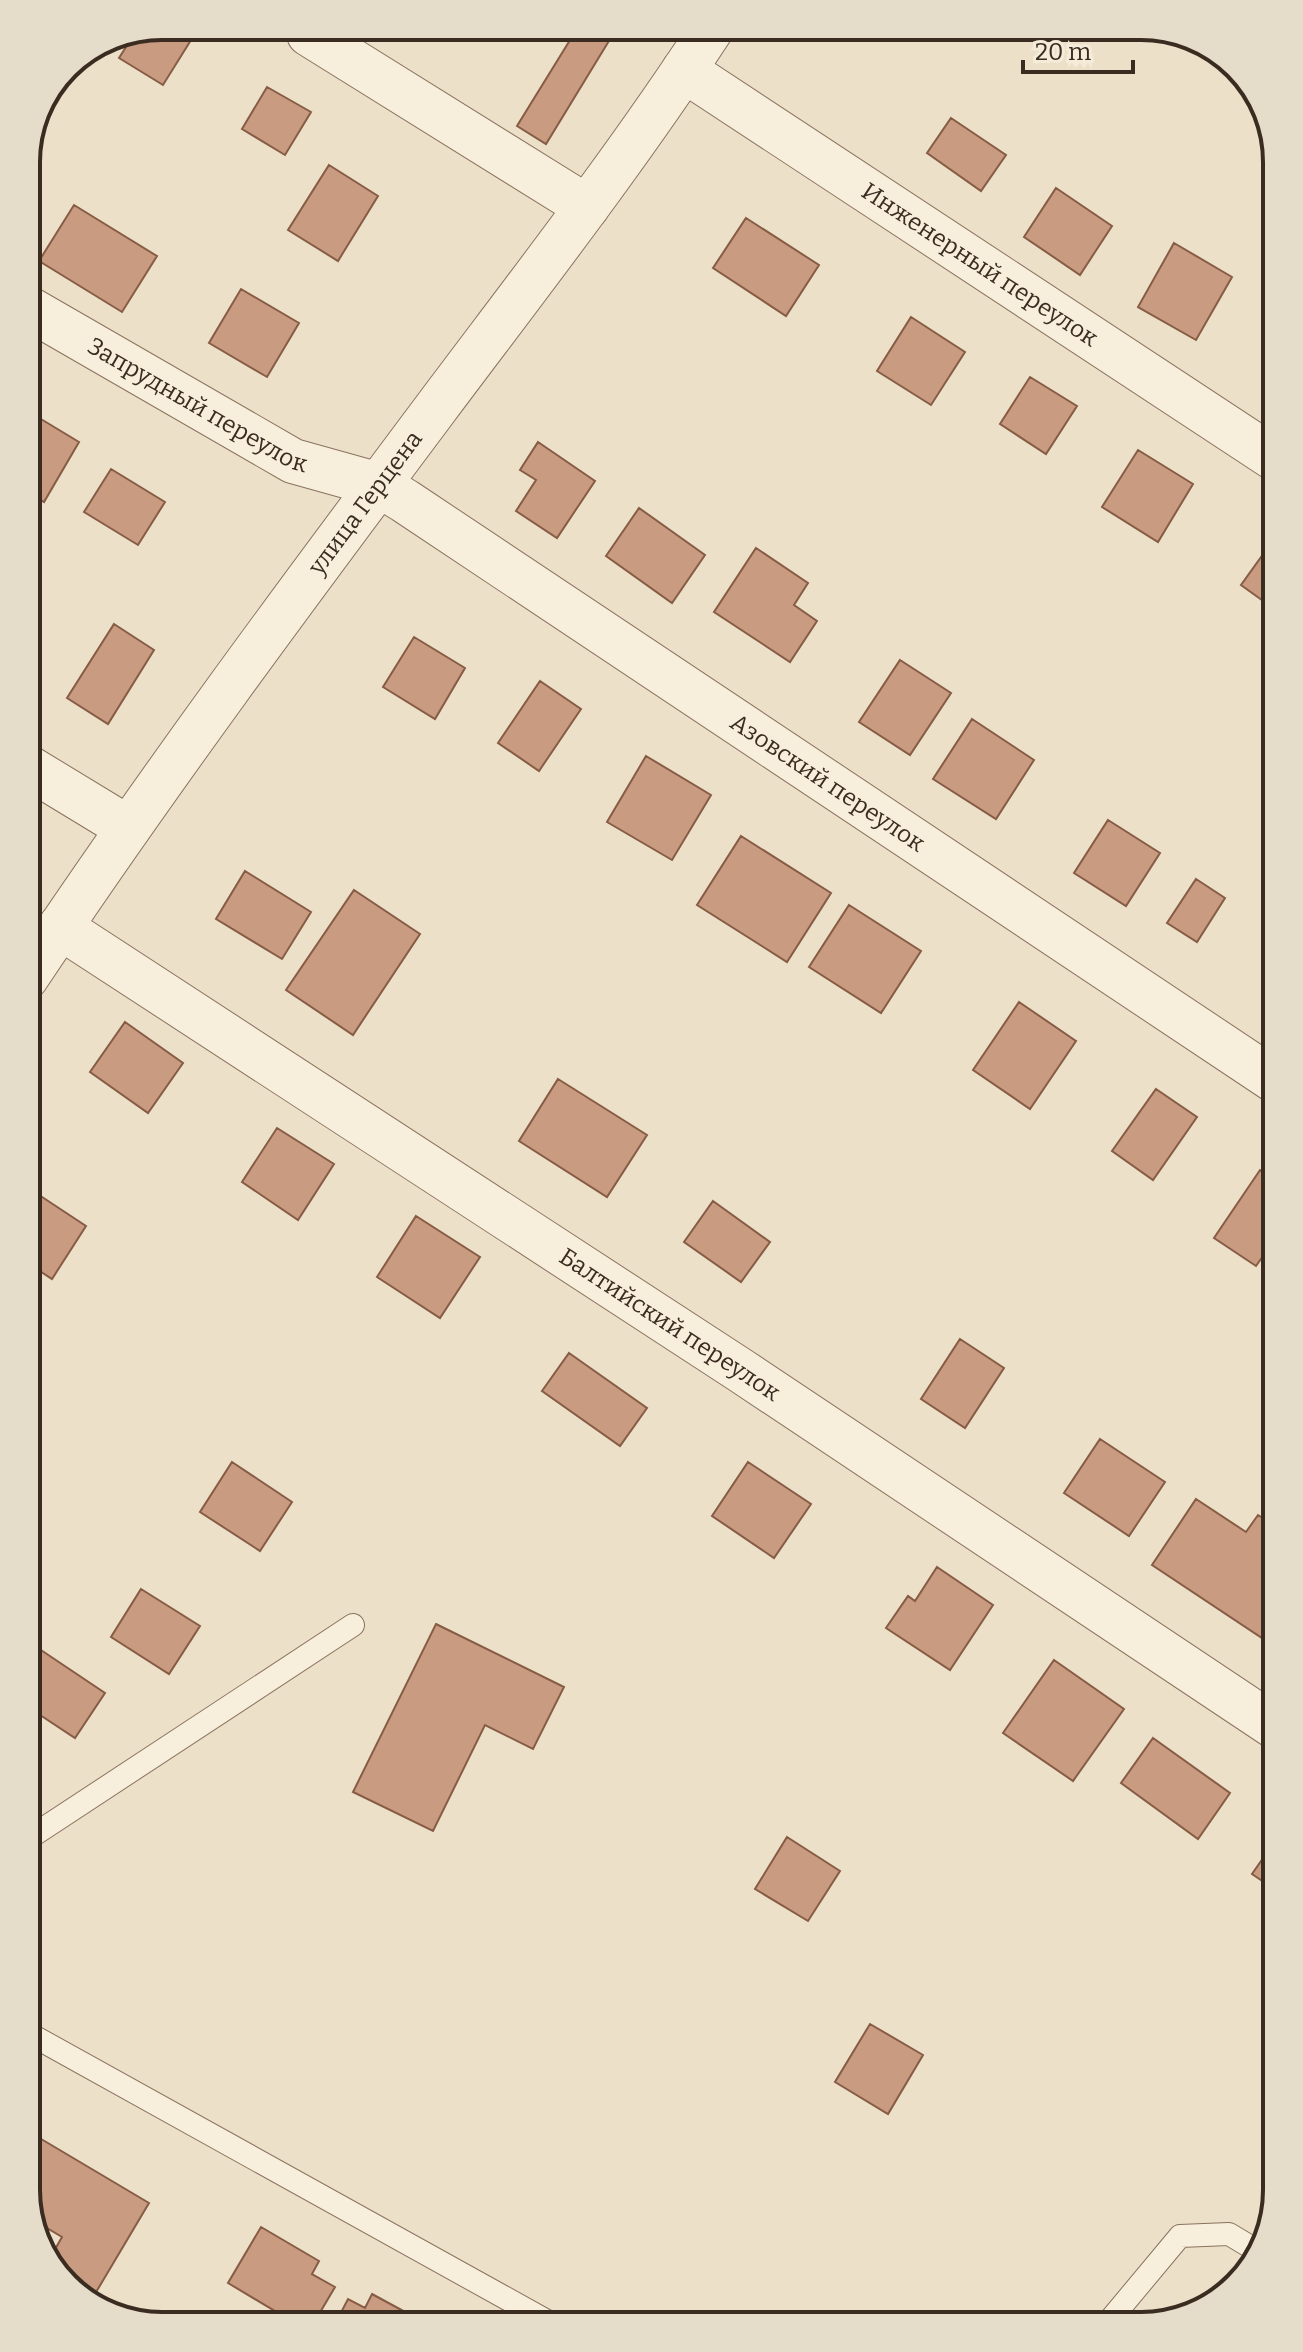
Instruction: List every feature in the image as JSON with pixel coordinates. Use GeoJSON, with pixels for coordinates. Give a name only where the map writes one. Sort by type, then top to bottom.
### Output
{"type":"FeatureCollection","features":[{"type":"Feature","properties":{"kind":"street"},"geometry":{"type":"LineString","coordinates":[[319,40],[587,207]]}},
{"type":"Feature","properties":{"kind":"street","name":"улица Герцена"},"geometry":{"type":"LineString","coordinates":[[40,957],[128,828],[379,485],[624,159],[704,40]]}},
{"type":"Feature","properties":{"kind":"street","name":"Инженерный переулок"},"geometry":{"type":"LineString","coordinates":[[684,70],[1263,451]]}},
{"type":"Feature","properties":{"kind":"street","name":"Запрудный переулок"},"geometry":{"type":"LineString","coordinates":[[40,315],[293,461],[379,485]]}},
{"type":"Feature","properties":{"kind":"street","name":"Азовский переулок"},"geometry":{"type":"LineString","coordinates":[[379,485],[1263,1073]]}},
{"type":"Feature","properties":{"kind":"street"},"geometry":{"type":"LineString","coordinates":[[40,775],[128,828]]}},
{"type":"Feature","properties":{"kind":"street","name":"Балтийский переулок"},"geometry":{"type":"LineString","coordinates":[[60,927],[727,1362],[1263,1719]]}},
{"type":"Feature","properties":{"kind":"lane"},"geometry":{"type":"LineString","coordinates":[[40,1831],[353,1625]]}},
{"type":"Feature","properties":{"kind":"lane"},"geometry":{"type":"LineString","coordinates":[[40,2040],[531,2312]]}},
{"type":"Feature","properties":{"kind":"lane"},"geometry":{"type":"LineString","coordinates":[[1117,2312],[1180,2236],[1229,2234],[1249,2246]]}},
{"type":"Feature","properties":{"kind":"building"},"geometry":{"type":"Polygon","coordinates":[[[191,40],[163,85],[119,58],[127,45],[138,42],[191,40]]]}},
{"type":"Feature","properties":{"kind":"building"},"geometry":{"type":"Polygon","coordinates":[[[570,40],[610,40],[546,144],[517,126],[570,40]]]}},
{"type":"Feature","properties":{"kind":"building"},"geometry":{"type":"Polygon","coordinates":[[[267,87],[311,112],[285,155],[242,129],[267,87]]]}},
{"type":"Feature","properties":{"kind":"building"},"geometry":{"type":"Polygon","coordinates":[[[951,118],[1006,155],[981,191],[927,153],[951,118]]]}},
{"type":"Feature","properties":{"kind":"building"},"geometry":{"type":"Polygon","coordinates":[[[329,165],[378,196],[338,261],[288,230],[329,165]]]}},
{"type":"Feature","properties":{"kind":"building"},"geometry":{"type":"Polygon","coordinates":[[[1056,188],[1112,226],[1080,275],[1024,237],[1056,188]]]}},
{"type":"Feature","properties":{"kind":"building"},"geometry":{"type":"Polygon","coordinates":[[[74,205],[157,256],[122,312],[40,259],[74,205]]]}},
{"type":"Feature","properties":{"kind":"building"},"geometry":{"type":"Polygon","coordinates":[[[746,218],[819,265],[786,316],[713,268],[746,218]]]}},
{"type":"Feature","properties":{"kind":"building"},"geometry":{"type":"Polygon","coordinates":[[[1174,243],[1232,277],[1196,340],[1138,307],[1174,243]]]}},
{"type":"Feature","properties":{"kind":"building"},"geometry":{"type":"Polygon","coordinates":[[[241,289],[299,323],[267,377],[209,343],[241,289]]]}},
{"type":"Feature","properties":{"kind":"building"},"geometry":{"type":"Polygon","coordinates":[[[911,317],[965,352],[931,405],[877,371],[911,317]]]}},
{"type":"Feature","properties":{"kind":"building"},"geometry":{"type":"Polygon","coordinates":[[[1030,377],[1077,406],[1046,454],[1000,424],[1030,377]]]}},
{"type":"Feature","properties":{"kind":"building"},"geometry":{"type":"Polygon","coordinates":[[[40,418],[79,442],[44,502],[40,500],[40,418]]]}},
{"type":"Feature","properties":{"kind":"building"},"geometry":{"type":"Polygon","coordinates":[[[538,442],[595,481],[557,538],[516,511],[536,480],[520,470],[538,442]]]}},
{"type":"Feature","properties":{"kind":"building"},"geometry":{"type":"Polygon","coordinates":[[[1138,450],[1193,484],[1158,542],[1102,507],[1138,450]]]}},
{"type":"Feature","properties":{"kind":"building"},"geometry":{"type":"Polygon","coordinates":[[[111,469],[165,502],[138,545],[84,512],[111,469]]]}},
{"type":"Feature","properties":{"kind":"building"},"geometry":{"type":"Polygon","coordinates":[[[639,508],[705,555],[672,603],[606,556],[639,508]]]}},
{"type":"Feature","properties":{"kind":"building"},"geometry":{"type":"Polygon","coordinates":[[[756,548],[808,583],[794,605],[817,621],[790,662],[714,612],[756,548]]]}},
{"type":"Feature","properties":{"kind":"building"},"geometry":{"type":"Polygon","coordinates":[[[1263,554],[1263,601],[1241,585],[1263,554]]]}},
{"type":"Feature","properties":{"kind":"building"},"geometry":{"type":"Polygon","coordinates":[[[114,624],[154,650],[108,724],[67,698],[114,624]]]}},
{"type":"Feature","properties":{"kind":"building"},"geometry":{"type":"Polygon","coordinates":[[[414,637],[465,668],[435,719],[383,687],[414,637]]]}},
{"type":"Feature","properties":{"kind":"building"},"geometry":{"type":"Polygon","coordinates":[[[900,660],[951,693],[910,755],[859,722],[900,660]]]}},
{"type":"Feature","properties":{"kind":"building"},"geometry":{"type":"Polygon","coordinates":[[[540,681],[581,709],[539,771],[498,743],[540,681]]]}},
{"type":"Feature","properties":{"kind":"building"},"geometry":{"type":"Polygon","coordinates":[[[972,719],[1034,760],[996,819],[933,779],[972,719]]]}},
{"type":"Feature","properties":{"kind":"building"},"geometry":{"type":"Polygon","coordinates":[[[646,756],[711,795],[672,860],[607,822],[646,756]]]}},
{"type":"Feature","properties":{"kind":"building"},"geometry":{"type":"Polygon","coordinates":[[[1108,820],[1160,853],[1126,906],[1074,873],[1108,820]]]}},
{"type":"Feature","properties":{"kind":"building"},"geometry":{"type":"Polygon","coordinates":[[[741,836],[831,893],[787,962],[697,905],[741,836]]]}},
{"type":"Feature","properties":{"kind":"building"},"geometry":{"type":"Polygon","coordinates":[[[245,871],[311,912],[282,959],[216,919],[245,871]]]}},
{"type":"Feature","properties":{"kind":"building"},"geometry":{"type":"Polygon","coordinates":[[[1196,879],[1225,898],[1197,942],[1167,923],[1196,879]]]}},
{"type":"Feature","properties":{"kind":"building"},"geometry":{"type":"Polygon","coordinates":[[[354,890],[420,934],[353,1035],[286,990],[354,890]]]}},
{"type":"Feature","properties":{"kind":"building"},"geometry":{"type":"Polygon","coordinates":[[[849,905],[921,951],[881,1013],[809,967],[849,905]]]}},
{"type":"Feature","properties":{"kind":"building"},"geometry":{"type":"Polygon","coordinates":[[[1019,1002],[1076,1041],[1030,1109],[973,1070],[1019,1002]]]}},
{"type":"Feature","properties":{"kind":"building"},"geometry":{"type":"Polygon","coordinates":[[[125,1022],[183,1063],[148,1113],[90,1072],[125,1022]]]}},
{"type":"Feature","properties":{"kind":"building"},"geometry":{"type":"Polygon","coordinates":[[[558,1079],[647,1135],[607,1197],[519,1141],[558,1079]]]}},
{"type":"Feature","properties":{"kind":"building"},"geometry":{"type":"Polygon","coordinates":[[[1156,1089],[1197,1117],[1153,1180],[1112,1151],[1156,1089]]]}},
{"type":"Feature","properties":{"kind":"building"},"geometry":{"type":"Polygon","coordinates":[[[277,1128],[334,1164],[298,1220],[242,1182],[277,1128]]]}},
{"type":"Feature","properties":{"kind":"building"},"geometry":{"type":"Polygon","coordinates":[[[1260,1170],[1263,1172],[1263,1256],[1256,1266],[1214,1238],[1260,1170]]]}},
{"type":"Feature","properties":{"kind":"building"},"geometry":{"type":"Polygon","coordinates":[[[40,1196],[86,1226],[52,1279],[40,1271],[40,1196]]]}},
{"type":"Feature","properties":{"kind":"building"},"geometry":{"type":"Polygon","coordinates":[[[713,1201],[770,1242],[741,1282],[684,1242],[713,1201]]]}},
{"type":"Feature","properties":{"kind":"building"},"geometry":{"type":"Polygon","coordinates":[[[416,1216],[480,1257],[440,1318],[377,1277],[416,1216]]]}},
{"type":"Feature","properties":{"kind":"building"},"geometry":{"type":"Polygon","coordinates":[[[960,1339],[1004,1368],[965,1428],[921,1399],[960,1339]]]}},
{"type":"Feature","properties":{"kind":"building"},"geometry":{"type":"Polygon","coordinates":[[[569,1353],[647,1408],[620,1446],[542,1391],[569,1353]]]}},
{"type":"Feature","properties":{"kind":"building"},"geometry":{"type":"Polygon","coordinates":[[[1100,1439],[1165,1482],[1129,1536],[1064,1493],[1100,1439]]]}},
{"type":"Feature","properties":{"kind":"building"},"geometry":{"type":"Polygon","coordinates":[[[232,1462],[292,1502],[260,1551],[200,1512],[232,1462]]]}},
{"type":"Feature","properties":{"kind":"building"},"geometry":{"type":"Polygon","coordinates":[[[748,1462],[811,1504],[774,1558],[712,1516],[748,1462]]]}},
{"type":"Feature","properties":{"kind":"building"},"geometry":{"type":"Polygon","coordinates":[[[1196,1499],[1246,1532],[1258,1515],[1263,1518],[1263,1637],[1262,1638],[1152,1565],[1196,1499]]]}},
{"type":"Feature","properties":{"kind":"building"},"geometry":{"type":"Polygon","coordinates":[[[937,1567],[993,1605],[950,1670],[886,1628],[908,1596],[915,1601],[937,1567]]]}},
{"type":"Feature","properties":{"kind":"building"},"geometry":{"type":"Polygon","coordinates":[[[141,1589],[200,1626],[169,1674],[111,1637],[141,1589]]]}},
{"type":"Feature","properties":{"kind":"building"},"geometry":{"type":"Polygon","coordinates":[[[436,1624],[564,1687],[533,1749],[485,1725],[433,1831],[353,1792],[436,1624]]]}},
{"type":"Feature","properties":{"kind":"building"},"geometry":{"type":"Polygon","coordinates":[[[40,1649],[105,1693],[75,1738],[40,1715],[40,1649]]]}},
{"type":"Feature","properties":{"kind":"building"},"geometry":{"type":"Polygon","coordinates":[[[1054,1660],[1124,1709],[1073,1781],[1003,1733],[1054,1660]]]}},
{"type":"Feature","properties":{"kind":"building"},"geometry":{"type":"Polygon","coordinates":[[[1153,1738],[1230,1793],[1198,1839],[1121,1783],[1153,1738]]]}},
{"type":"Feature","properties":{"kind":"building"},"geometry":{"type":"Polygon","coordinates":[[[787,1837],[840,1871],[808,1921],[755,1889],[787,1837]]]}},
{"type":"Feature","properties":{"kind":"building"},"geometry":{"type":"Polygon","coordinates":[[[1263,1858],[1263,1881],[1252,1874],[1263,1858]]]}},
{"type":"Feature","properties":{"kind":"building"},"geometry":{"type":"Polygon","coordinates":[[[870,2024],[923,2055],[888,2114],[835,2082],[870,2024]]]}},
{"type":"Feature","properties":{"kind":"building"},"geometry":{"type":"Polygon","coordinates":[[[40,2138],[149,2203],[96,2292],[82,2282],[61,2258],[56,2248],[62,2237],[45,2227],[42,2214],[40,2138]]]}},
{"type":"Feature","properties":{"kind":"building"},"geometry":{"type":"Polygon","coordinates":[[[261,2227],[319,2261],[312,2274],[335,2287],[320,2312],[277,2312],[228,2283],[261,2227]]]}},
{"type":"Feature","properties":{"kind":"building"},"geometry":{"type":"Polygon","coordinates":[[[372,2294],[405,2312],[341,2312],[348,2299],[365,2308],[372,2294]]]}}]}
